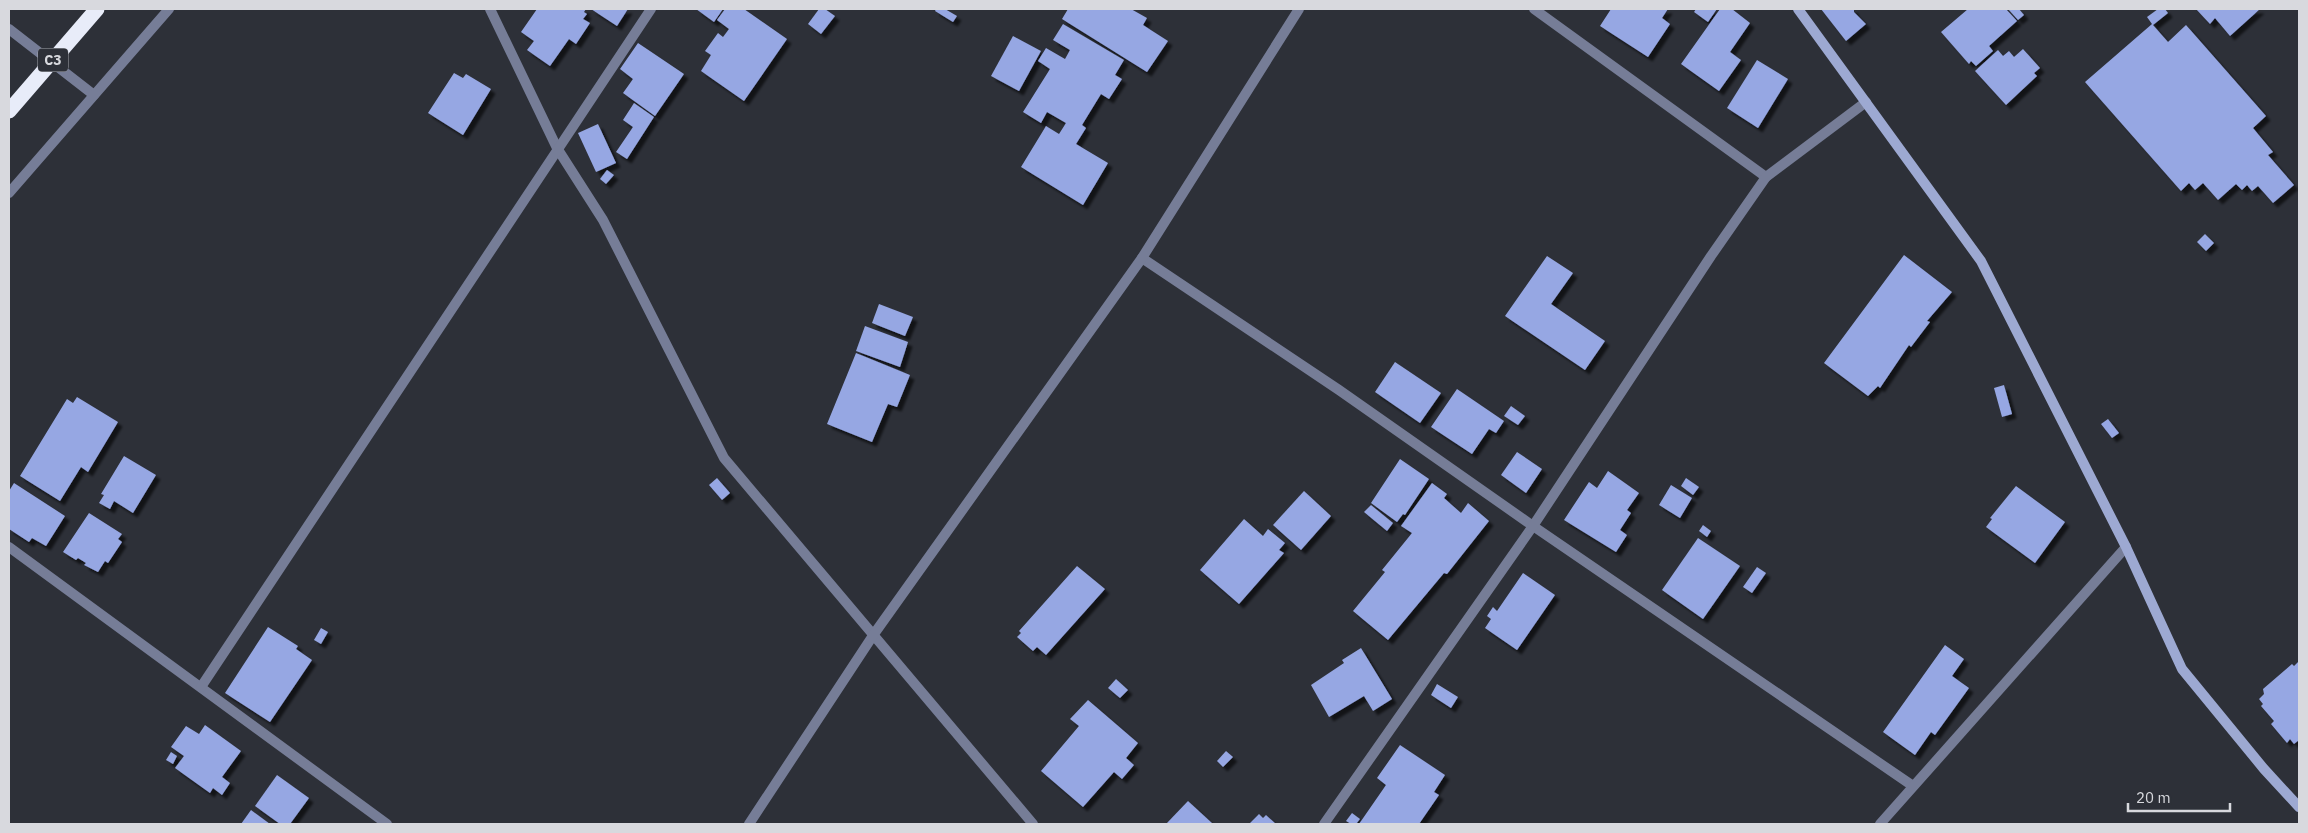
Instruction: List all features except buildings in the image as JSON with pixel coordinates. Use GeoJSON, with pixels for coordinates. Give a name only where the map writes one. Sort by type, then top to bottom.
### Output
{"type":"FeatureCollection","features":[{"type":"Feature","properties":{"kind":"highway","name":"C3"},"geometry":{"type":"LineString","coordinates":[[9,111],[97,9]]}},
{"type":"Feature","properties":{"kind":"street"},"geometry":{"type":"LineString","coordinates":[[9,193],[168,9]]}},
{"type":"Feature","properties":{"kind":"street"},"geometry":{"type":"LineString","coordinates":[[490,9],[557,148],[603,220],[724,458],[1033,824]]}},
{"type":"Feature","properties":{"kind":"street"},"geometry":{"type":"LineString","coordinates":[[201,687],[651,9]]}},
{"type":"Feature","properties":{"kind":"street"},"geometry":{"type":"LineString","coordinates":[[749,824],[874,634],[1142,258],[1300,9]]}},
{"type":"Feature","properties":{"kind":"street"},"geometry":{"type":"LineString","coordinates":[[1534,9],[1766,177]]}},
{"type":"Feature","properties":{"kind":"street"},"geometry":{"type":"LineString","coordinates":[[1798,9],[1981,261],[2126,547],[2182,669],[2264,769],[2299,807]]}},
{"type":"Feature","properties":{"kind":"street"},"geometry":{"type":"LineString","coordinates":[[9,29],[94,94]]}},
{"type":"Feature","properties":{"kind":"street"},"geometry":{"type":"LineString","coordinates":[[1324,824],[1533,526],[1711,256],[1766,177],[1866,102]]}},
{"type":"Feature","properties":{"kind":"street"},"geometry":{"type":"LineString","coordinates":[[1142,258],[1339,390],[1533,526],[1913,786]]}},
{"type":"Feature","properties":{"kind":"street"},"geometry":{"type":"LineString","coordinates":[[9,547],[387,824]]}},
{"type":"Feature","properties":{"kind":"street"},"geometry":{"type":"LineString","coordinates":[[1880,824],[2126,547]]}}]}
